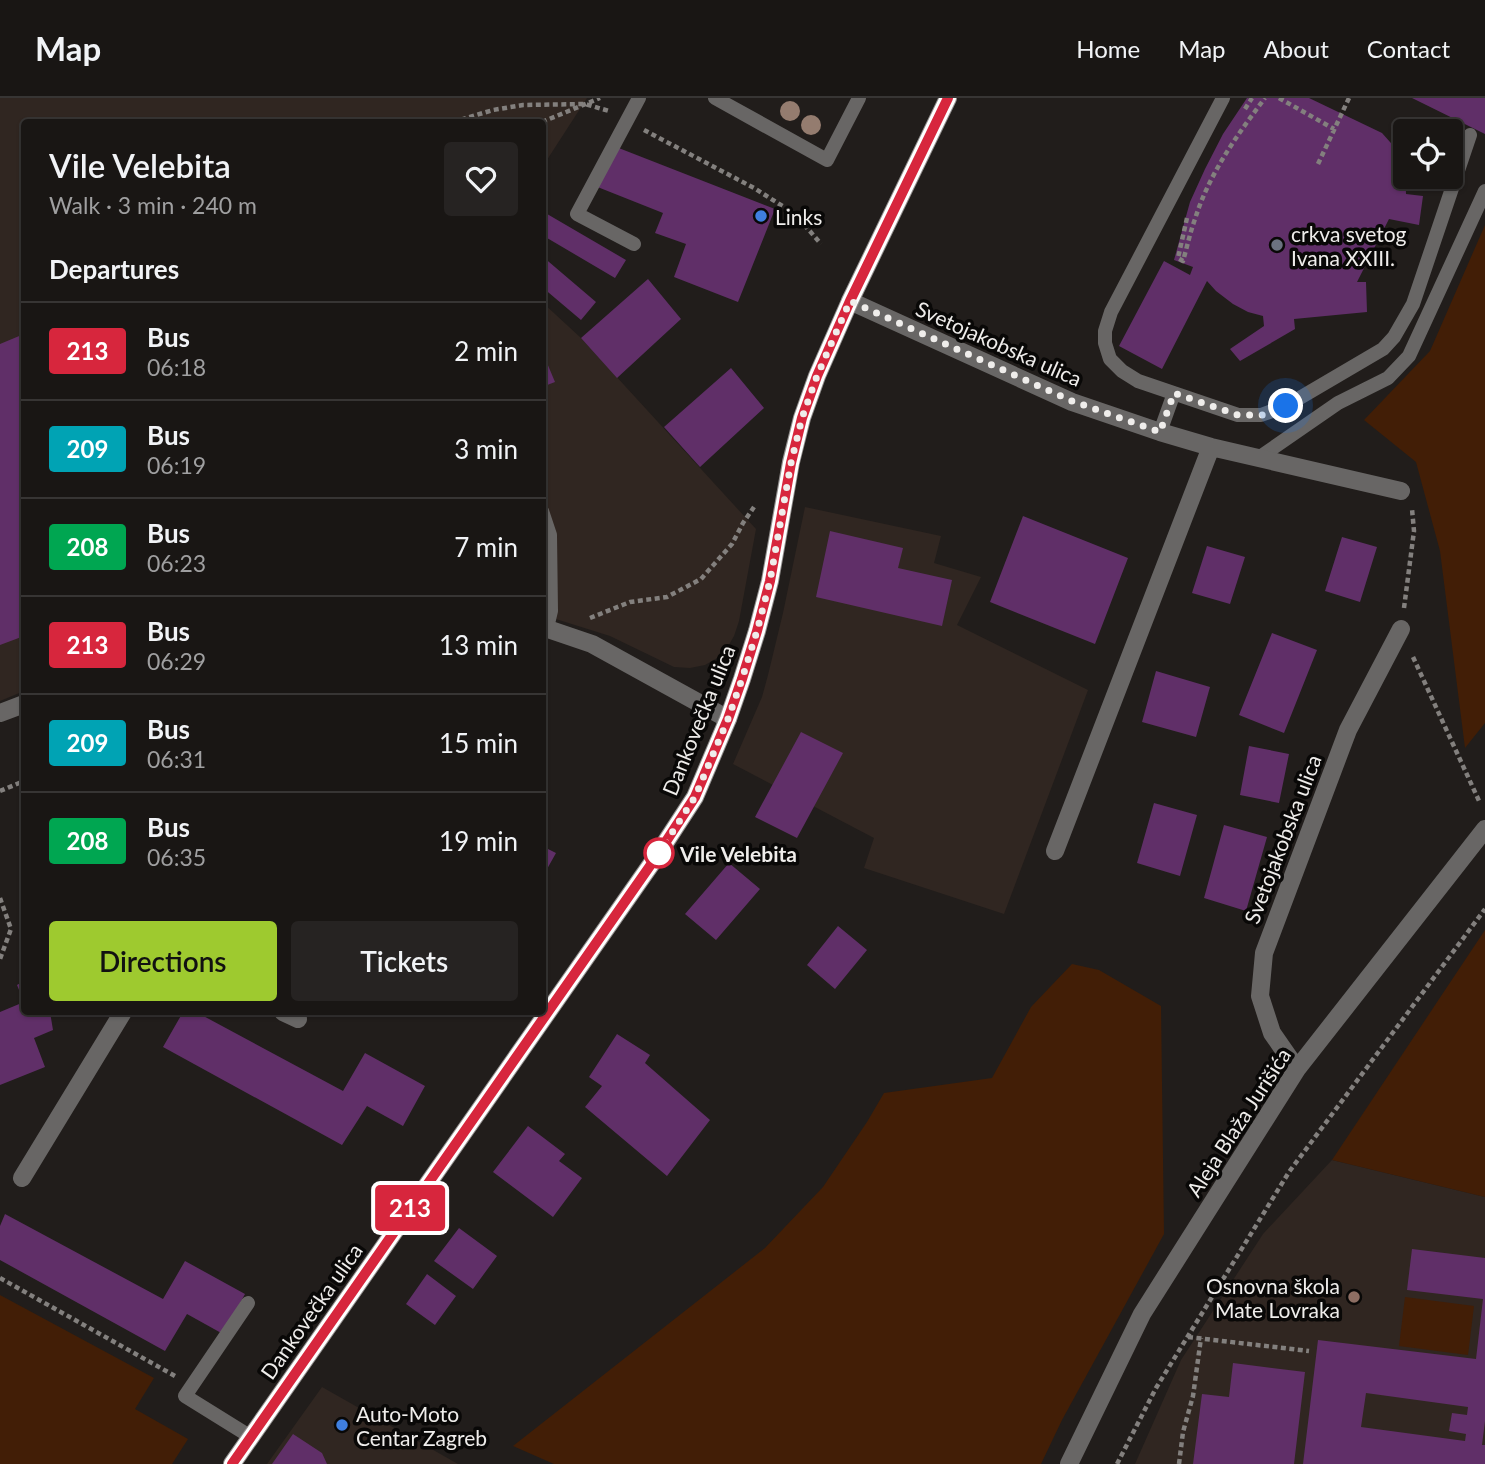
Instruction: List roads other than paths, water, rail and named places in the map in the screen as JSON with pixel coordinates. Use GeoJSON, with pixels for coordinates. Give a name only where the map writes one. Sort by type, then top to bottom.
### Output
{"type":"FeatureCollection","features":[{"type":"Feature","properties":{"kind":"main road","name":"Dankovečka ulica"},"geometry":{"type":"LineString","coordinates":[[546,1014],[695,797],[728,719],[757,631],[770,581],[791,463],[802,418],[817,376],[850,301],[948,98]]}},
{"type":"Feature","properties":{"kind":"main road","name":"Dankovečka ulica"},"geometry":{"type":"LineString","coordinates":[[232,1464],[545,1015]]}},
{"type":"Feature","properties":{"kind":"street","name":"Svetojakobska ulica"},"geometry":{"type":"LineString","coordinates":[[850,301],[1072,401],[1160,432],[1211,447],[1401,491]]}},
{"type":"Feature","properties":{"kind":"street"},"geometry":{"type":"LineString","coordinates":[[1055,851],[1211,447]]}},
{"type":"Feature","properties":{"kind":"street"},"geometry":{"type":"LineString","coordinates":[[546,628],[592,644],[728,719]]}},
{"type":"Feature","properties":{"kind":"street","name":"Svetojakobska ulica"},"geometry":{"type":"LineString","coordinates":[[1297,1069],[1272,1033],[1259,996],[1264,953],[1348,730],[1401,629]]}},
{"type":"Feature","properties":{"kind":"street"},"geometry":{"type":"LineString","coordinates":[[0,713],[21,705]]}},
{"type":"Feature","properties":{"kind":"street","name":"Aleja Blaža Jurišića"},"geometry":{"type":"LineString","coordinates":[[1069,1464],[1142,1314],[1297,1069],[1485,829]]}},
{"type":"Feature","properties":{"kind":"street"},"geometry":{"type":"LineString","coordinates":[[22,1178],[121,1015]]}},
{"type":"Feature","properties":{"kind":"lane"},"geometry":{"type":"LineString","coordinates":[[634,244],[577,214],[639,98]]}},
{"type":"Feature","properties":{"kind":"lane"},"geometry":{"type":"LineString","coordinates":[[715,98],[827,160],[859,98]]}},
{"type":"Feature","properties":{"kind":"lane"},"geometry":{"type":"LineString","coordinates":[[1223,98],[1111,312],[1105,331],[1105,342],[1110,359],[1122,372],[1138,381],[1238,415],[1262,415],[1286,406],[1383,349],[1394,337],[1413,304],[1471,135]]}},
{"type":"Feature","properties":{"kind":"lane"},"geometry":{"type":"LineString","coordinates":[[1260,457],[1338,403],[1388,379],[1409,356],[1485,191]]}},
{"type":"Feature","properties":{"kind":"lane"},"geometry":{"type":"LineString","coordinates":[[1160,432],[1174,393]]}},
{"type":"Feature","properties":{"kind":"lane"},"geometry":{"type":"LineString","coordinates":[[546,523],[550,535],[551,611],[546,625]]}},
{"type":"Feature","properties":{"kind":"lane"},"geometry":{"type":"LineString","coordinates":[[248,1303],[185,1396],[251,1437]]}},
{"type":"Feature","properties":{"kind":"place","name":"Links"},"geometry":{"type":"Point","coordinates":[761,216]}},
{"type":"Feature","properties":{"kind":"place","name":"crkva svetog Ivana XXIII."},"geometry":{"type":"Point","coordinates":[1277,245]}},
{"type":"Feature","properties":{"kind":"place","name":"Vile Velebita"},"geometry":{"type":"Point","coordinates":[659,853]}},
{"type":"Feature","properties":{"kind":"place","name":"Osnovna škola Mate Lovraka"},"geometry":{"type":"Point","coordinates":[1354,1297]}},
{"type":"Feature","properties":{"kind":"place","name":"Auto-Moto Centar Zagreb"},"geometry":{"type":"Point","coordinates":[342,1425]}}]}
